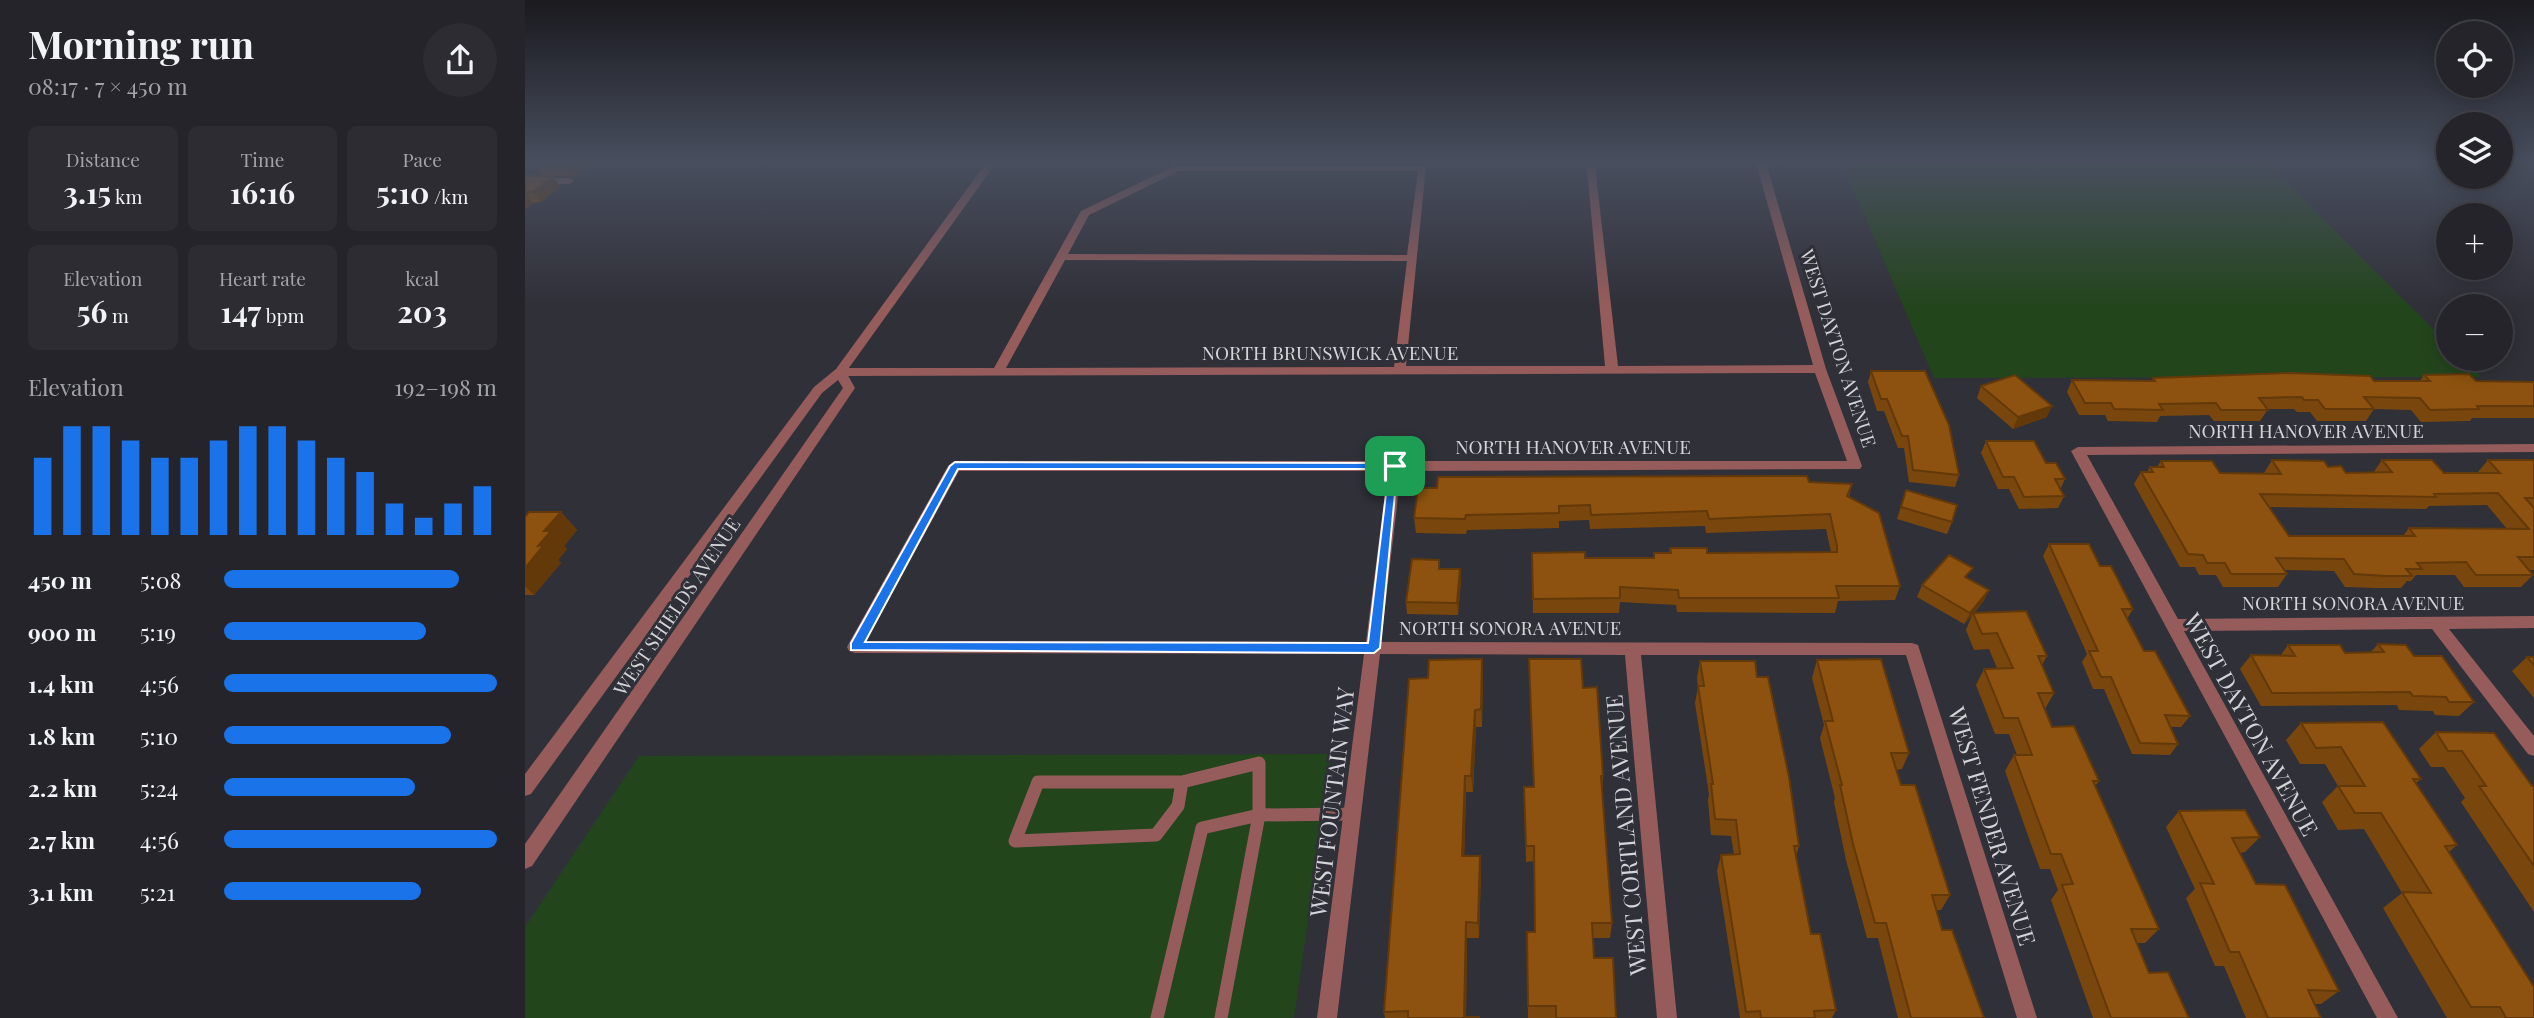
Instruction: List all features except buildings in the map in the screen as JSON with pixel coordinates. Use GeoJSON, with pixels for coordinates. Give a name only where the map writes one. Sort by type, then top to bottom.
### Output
{"type":"FeatureCollection","features":[{"type":"Feature","properties":{"kind":"street","name":"WEST SHIELDS AVENUE"},"geometry":{"type":"LineString","coordinates":[[525,788],[818,390],[841,372],[957,211]]}},
{"type":"Feature","properties":{"kind":"street"},"geometry":{"type":"LineString","coordinates":[[998,372],[1085,213],[1090,211]]}},
{"type":"Feature","properties":{"kind":"street"},"geometry":{"type":"LineString","coordinates":[[1399,372],[1418,211]]}},
{"type":"Feature","properties":{"kind":"street"},"geometry":{"type":"LineString","coordinates":[[1596,211],[1612,371]]}},
{"type":"Feature","properties":{"kind":"street","name":"WEST DAYTON AVENUE"},"geometry":{"type":"LineString","coordinates":[[1775,211],[1821,369],[1855,466]]}},
{"type":"Feature","properties":{"kind":"street"},"geometry":{"type":"LineString","coordinates":[[1061,257],[1413,258]]}},
{"type":"Feature","properties":{"kind":"street","name":"NORTH BRUNSWICK AVENUE"},"geometry":{"type":"LineString","coordinates":[[841,372],[1821,369]]}},
{"type":"Feature","properties":{"kind":"street","name":"WEST SHIELDS AVENUE"},"geometry":{"type":"LineString","coordinates":[[525,860],[849,388],[841,372]]}},
{"type":"Feature","properties":{"kind":"street","name":"NORTH HANOVER AVENUE"},"geometry":{"type":"LineString","coordinates":[[2078,451],[2534,448]]}},
{"type":"Feature","properties":{"kind":"street","name":"WEST DAYTON AVENUE"},"geometry":{"type":"LineString","coordinates":[[2078,451],[2388,1018]]}},
{"type":"Feature","properties":{"kind":"street","name":"NORTH HANOVER AVENUE"},"geometry":{"type":"LineString","coordinates":[[855,647],[955,466],[1855,466]]}},
{"type":"Feature","properties":{"kind":"street","name":"WEST FOUNTAIN WAY"},"geometry":{"type":"LineString","coordinates":[[1327,1018],[1395,466]]}},
{"type":"Feature","properties":{"kind":"street","name":"NORTH SONORA AVENUE"},"geometry":{"type":"LineString","coordinates":[[2172,625],[2534,622]]}},
{"type":"Feature","properties":{"kind":"street"},"geometry":{"type":"LineString","coordinates":[[2436,623],[2534,749]]}},
{"type":"Feature","properties":{"kind":"street","name":"NORTH SONORA AVENUE"},"geometry":{"type":"LineString","coordinates":[[855,647],[1912,649]]}},
{"type":"Feature","properties":{"kind":"street","name":"WEST CORTLAND AVENUE"},"geometry":{"type":"LineString","coordinates":[[1632,648],[1667,1018]]}},
{"type":"Feature","properties":{"kind":"street","name":"WEST FENDER AVENUE"},"geometry":{"type":"LineString","coordinates":[[1912,649],[2027,1018]]}},
{"type":"Feature","properties":{"kind":"lane"},"geometry":{"type":"LineString","coordinates":[[1182,782],[1178,806],[1156,835],[1015,841],[1038,782],[1182,782],[1259,763],[1259,815],[1221,1018]]}},
{"type":"Feature","properties":{"kind":"lane"},"geometry":{"type":"LineString","coordinates":[[1157,1018],[1202,828],[1259,815],[1353,814]]}},
{"type":"Feature","properties":{"kind":"green space"},"geometry":{"type":"Polygon","coordinates":[[[1862,211],[2315,211],[2436,332],[2436,371],[2476,371],[2482,377],[1934,378],[1862,211]]]}},
{"type":"Feature","properties":{"kind":"green space"},"geometry":{"type":"Polygon","coordinates":[[[1332,754],[1294,1018],[525,1018],[525,927],[639,756],[1332,754]]]}},
{"type":"Feature","properties":{"kind":"route"},"geometry":{"type":"LineString","coordinates":[[955,466],[1395,466],[1374,648],[855,647],[955,466]]}}]}
